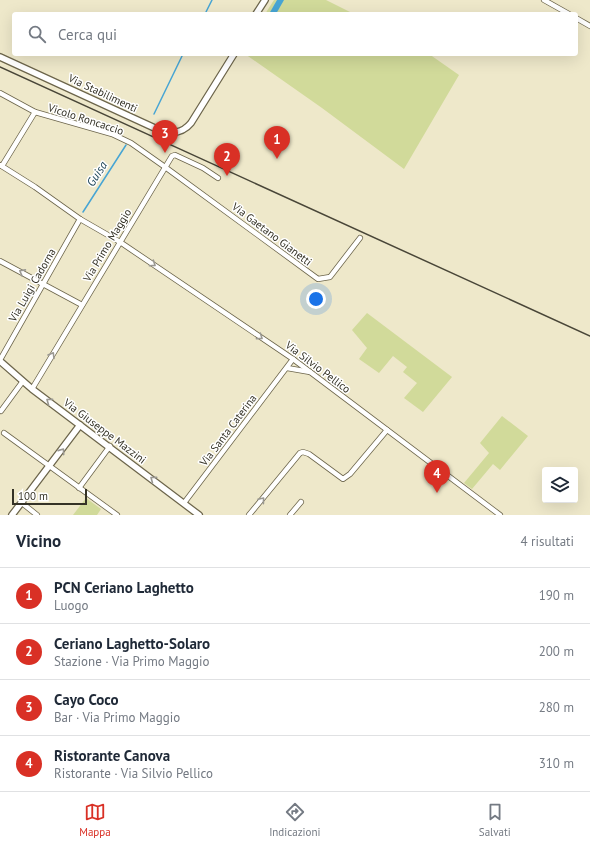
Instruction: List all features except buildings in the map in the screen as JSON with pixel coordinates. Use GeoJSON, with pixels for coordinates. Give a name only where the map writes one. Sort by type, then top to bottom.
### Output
{"type":"FeatureCollection","features":[{"type":"Feature","properties":{"kind":"street"},"geometry":{"type":"LineString","coordinates":[[257,12],[265,0]]}},
{"type":"Feature","properties":{"kind":"street"},"geometry":{"type":"LineString","coordinates":[[544,0],[565,12]]}},
{"type":"Feature","properties":{"kind":"street"},"geometry":{"type":"LineString","coordinates":[[578,19],[590,26]]}},
{"type":"Feature","properties":{"kind":"street","name":"Via Stabilimenti"},"geometry":{"type":"LineString","coordinates":[[0,57],[166,132],[175,133],[184,130],[194,117],[233,56]]}},
{"type":"Feature","properties":{"kind":"street","name":"Vicolo Roncaccio"},"geometry":{"type":"LineString","coordinates":[[0,93],[35,112],[112,134],[131,143],[165,167]]}},
{"type":"Feature","properties":{"kind":"street"},"geometry":{"type":"LineString","coordinates":[[1,165],[35,112]]}},
{"type":"Feature","properties":{"kind":"street","name":"Via Primo Maggio"},"geometry":{"type":"LineString","coordinates":[[32,389],[172,156],[175,155],[203,168],[218,178]]}},
{"type":"Feature","properties":{"kind":"street","name":"Via Silvio Pellico"},"geometry":{"type":"LineString","coordinates":[[1,165],[80,219],[120,242],[293,359],[500,515]]}},
{"type":"Feature","properties":{"kind":"street","name":"Via Gaetano Gianetti"},"geometry":{"type":"LineString","coordinates":[[165,167],[318,279],[330,277],[360,238]]}},
{"type":"Feature","properties":{"kind":"street","name":"Via Luigi Cadorna"},"geometry":{"type":"LineString","coordinates":[[0,361],[80,219]]}},
{"type":"Feature","properties":{"kind":"street"},"geometry":{"type":"LineString","coordinates":[[0,261],[82,305]]}},
{"type":"Feature","properties":{"kind":"street","name":"Via Santa Caterina"},"geometry":{"type":"LineString","coordinates":[[184,503],[293,359]]}},
{"type":"Feature","properties":{"kind":"street","name":"Via Giuseppe Mazzini"},"geometry":{"type":"LineString","coordinates":[[0,361],[32,389],[200,515]]}},
{"type":"Feature","properties":{"kind":"street"},"geometry":{"type":"LineString","coordinates":[[287,368],[310,372]]}},
{"type":"Feature","properties":{"kind":"street"},"geometry":{"type":"LineString","coordinates":[[1,411],[23,381]]}},
{"type":"Feature","properties":{"kind":"street"},"geometry":{"type":"LineString","coordinates":[[12,515],[51,466],[80,424]]}},
{"type":"Feature","properties":{"kind":"street"},"geometry":{"type":"LineString","coordinates":[[249,515],[303,452],[309,454],[340,478],[347,478],[387,430]]}},
{"type":"Feature","properties":{"kind":"street"},"geometry":{"type":"LineString","coordinates":[[4,433],[116,515]]}},
{"type":"Feature","properties":{"kind":"street"},"geometry":{"type":"LineString","coordinates":[[79,488],[110,446]]}},
{"type":"Feature","properties":{"kind":"street"},"geometry":{"type":"LineString","coordinates":[[290,515],[301,502]]}},
{"type":"Feature","properties":{"kind":"street"},"geometry":{"type":"LineString","coordinates":[[22,503],[37,515]]}},
{"type":"Feature","properties":{"kind":"green space"},"geometry":{"type":"Polygon","coordinates":[[[274,0],[326,0],[350,12],[266,12],[274,0]]]}},
{"type":"Feature","properties":{"kind":"green space"},"geometry":{"type":"Polygon","coordinates":[[[248,56],[432,56],[459,75],[404,169],[322,108],[248,56]]]}},
{"type":"Feature","properties":{"kind":"green space"},"geometry":{"type":"Polygon","coordinates":[[[367,313],[452,377],[423,412],[404,398],[417,383],[403,372],[407,367],[393,356],[379,373],[359,359],[367,348],[352,330],[367,313]]]}},
{"type":"Feature","properties":{"kind":"green space"},"geometry":{"type":"Polygon","coordinates":[[[502,416],[528,436],[500,470],[493,464],[472,489],[464,483],[489,453],[480,443],[502,416]]]}},
{"type":"Feature","properties":{"kind":"green space"},"geometry":{"type":"Polygon","coordinates":[[[86,498],[101,509],[97,515],[73,515],[86,498]]]}},
{"type":"Feature","properties":{"kind":"water"},"geometry":{"type":"Polygon","coordinates":[[[277,0],[284,0],[277,12],[270,12],[277,0]]]}},
{"type":"Feature","properties":{"kind":"waterway","name":"Guisa"},"geometry":{"type":"LineString","coordinates":[[206,12],[212,0]]}},
{"type":"Feature","properties":{"kind":"waterway","name":"Guisa"},"geometry":{"type":"LineString","coordinates":[[154,114],[182,56]]}},
{"type":"Feature","properties":{"kind":"waterway","name":"Guisa"},"geometry":{"type":"LineString","coordinates":[[83,212],[126,145]]}},
{"type":"Feature","properties":{"kind":"railway"},"geometry":{"type":"LineString","coordinates":[[0,67],[590,336]]}},
{"type":"Feature","properties":{"kind":"place","name":"Cayo Coco"},"geometry":{"type":"Point","coordinates":[165,153]}},
{"type":"Feature","properties":{"kind":"place","name":"PCN Ceriano Laghetto"},"geometry":{"type":"Point","coordinates":[277,159]}},
{"type":"Feature","properties":{"kind":"place","name":"Ceriano Laghetto-Solaro"},"geometry":{"type":"Point","coordinates":[227,176]}},
{"type":"Feature","properties":{"kind":"place","name":"Ristorante Canova"},"geometry":{"type":"Point","coordinates":[437,493]}}]}
